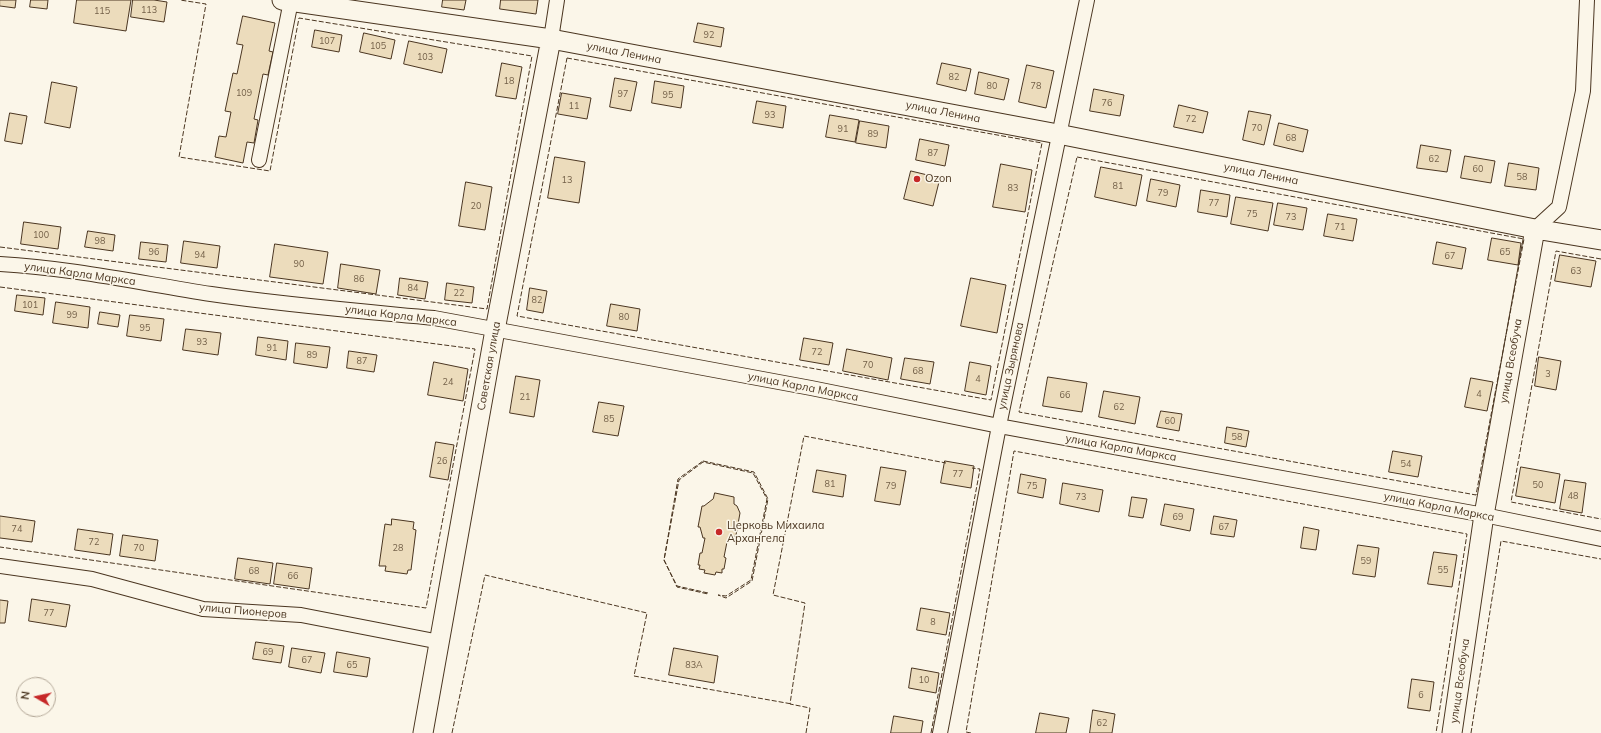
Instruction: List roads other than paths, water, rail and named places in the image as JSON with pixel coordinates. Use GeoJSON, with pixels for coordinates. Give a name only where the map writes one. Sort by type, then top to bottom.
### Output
{"type":"FeatureCollection","features":[{"type":"Feature","properties":{"kind":"main road","name":"улица Ленина"},"geometry":{"type":"LineString","coordinates":[[286,1],[551,39],[1058,134],[1535,229],[1601,240]]}},
{"type":"Feature","properties":{"kind":"main road","name":"Советская улица"},"geometry":{"type":"LineString","coordinates":[[423,733],[495,330],[551,39]]}},
{"type":"Feature","properties":{"kind":"main road","name":"улица Всеобуча"},"geometry":{"type":"LineString","coordinates":[[1452,733],[1484,515],[1535,229]]}},
{"type":"Feature","properties":{"kind":"street","name":"Советская улица"},"geometry":{"type":"LineString","coordinates":[[551,39],[557,0]]}},
{"type":"Feature","properties":{"kind":"street","name":"улица Зырянова"},"geometry":{"type":"LineString","coordinates":[[940,733],[999,426],[1058,134],[1087,0]]}},
{"type":"Feature","properties":{"kind":"street"},"geometry":{"type":"LineString","coordinates":[[1535,229],[1559,207],[1583,91],[1587,0]]}},
{"type":"Feature","properties":{"kind":"street"},"geometry":{"type":"LineString","coordinates":[[258,160],[286,1]]}},
{"type":"Feature","properties":{"kind":"street","name":"улица Карла Маркса"},"geometry":{"type":"LineString","coordinates":[[0,264],[110,276],[209,293],[286,304],[375,311],[434,318],[811,388],[999,426],[1484,515],[1601,538]]}},
{"type":"Feature","properties":{"kind":"street","name":"улица Пионеров"},"geometry":{"type":"LineString","coordinates":[[0,566],[92,579],[203,609],[301,615],[440,642]]}},
{"type":"Feature","properties":{"kind":"place","name":"Ozon"},"geometry":{"type":"Point","coordinates":[917,179]}},
{"type":"Feature","properties":{"kind":"place","name":"Церковь Михаила Архангела"},"geometry":{"type":"Point","coordinates":[719,532]}}]}
